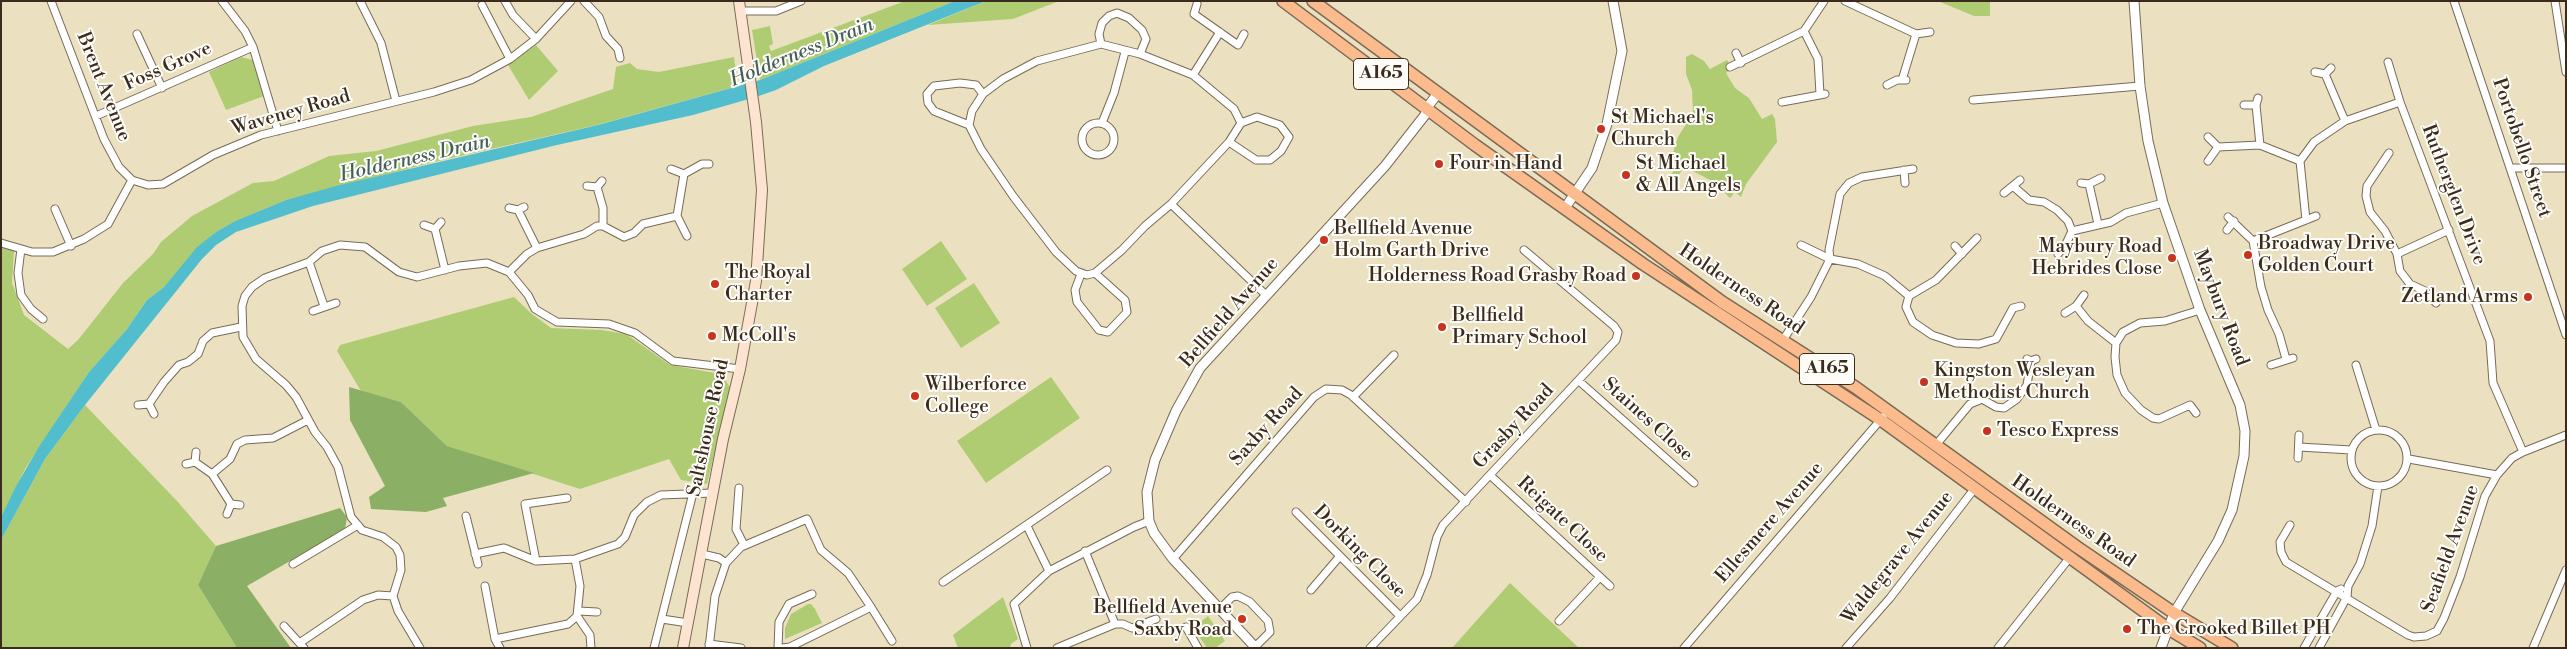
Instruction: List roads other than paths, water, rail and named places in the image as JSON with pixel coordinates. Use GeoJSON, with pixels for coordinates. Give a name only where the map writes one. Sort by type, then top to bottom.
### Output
{"type":"FeatureCollection","features":[{"type":"Feature","properties":{"kind":"highway","name":"Holderness Road"},"geometry":{"type":"LineString","coordinates":[[1283,1],[1427,110],[1724,319],[1935,446],[2074,552],[2166,628],[2200,648]]}},
{"type":"Feature","properties":{"kind":"highway","name":"Holderness Road"},"geometry":{"type":"LineString","coordinates":[[1313,1],[1722,302],[1855,387],[1885,416],[1975,488],[2074,552],[2232,648]]}},
{"type":"Feature","properties":{"kind":"main road","name":"Saltshouse Road"},"geometry":{"type":"LineString","coordinates":[[683,648],[723,439],[740,369],[756,281],[762,190],[756,122],[740,6]]}},
{"type":"Feature","properties":{"kind":"street","name":"Brent Avenue"},"geometry":{"type":"LineString","coordinates":[[51,1],[96,116],[119,167],[132,180]]}},
{"type":"Feature","properties":{"kind":"street"},"geometry":{"type":"LineString","coordinates":[[222,1],[245,31],[253,47],[278,131]]}},
{"type":"Feature","properties":{"kind":"street"},"geometry":{"type":"LineString","coordinates":[[360,1],[381,43],[396,102]]}},
{"type":"Feature","properties":{"kind":"street"},"geometry":{"type":"LineString","coordinates":[[505,1],[514,15],[536,39]]}},
{"type":"Feature","properties":{"kind":"street","name":"Waveney Road"},"geometry":{"type":"LineString","coordinates":[[132,180],[148,185],[162,184],[242,141],[396,102],[471,80],[510,59],[536,39],[571,1]]}},
{"type":"Feature","properties":{"kind":"street"},"geometry":{"type":"LineString","coordinates":[[584,1],[598,17],[606,36],[618,50],[620,58]]}},
{"type":"Feature","properties":{"kind":"street"},"geometry":{"type":"LineString","coordinates":[[740,6],[776,11],[801,1]]}},
{"type":"Feature","properties":{"kind":"street"},"geometry":{"type":"LineString","coordinates":[[1565,208],[1592,168],[1610,109],[1622,51],[1613,1]]}},
{"type":"Feature","properties":{"kind":"street"},"geometry":{"type":"LineString","coordinates":[[1730,67],[1804,31],[1824,1]]}},
{"type":"Feature","properties":{"kind":"street"},"geometry":{"type":"LineString","coordinates":[[1845,1],[1916,34],[1930,32]]}},
{"type":"Feature","properties":{"kind":"street","name":"Maybury Road"},"geometry":{"type":"LineString","coordinates":[[2134,1],[2140,86],[2148,140],[2163,203],[2200,310],[2240,405],[2244,431],[2244,456],[2232,510],[2218,541],[2166,628],[2161,648]]}},
{"type":"Feature","properties":{"kind":"street","name":"Portobello Street"},"geometry":{"type":"LineString","coordinates":[[2454,1],[2566,335]]}},
{"type":"Feature","properties":{"kind":"street"},"geometry":{"type":"LineString","coordinates":[[2548,1],[2554,1],[2566,72]]}},
{"type":"Feature","properties":{"kind":"street"},"geometry":{"type":"LineString","coordinates":[[1197,4],[1194,14],[1238,45],[1244,34]]}},
{"type":"Feature","properties":{"kind":"street"},"geometry":{"type":"LineString","coordinates":[[482,5],[510,59]]}},
{"type":"Feature","properties":{"kind":"street"},"geometry":{"type":"LineString","coordinates":[[1101,44],[1099,34],[1102,23],[1109,16],[1117,13],[1129,18],[1142,30],[1146,39],[1140,54]]}},
{"type":"Feature","properties":{"kind":"street"},"geometry":{"type":"LineString","coordinates":[[1782,102],[1823,94],[1818,59],[1804,31]]}},
{"type":"Feature","properties":{"kind":"street"},"geometry":{"type":"LineString","coordinates":[[1193,75],[1220,32]]}},
{"type":"Feature","properties":{"kind":"street"},"geometry":{"type":"LineString","coordinates":[[137,34],[162,88]]}},
{"type":"Feature","properties":{"kind":"street"},"geometry":{"type":"LineString","coordinates":[[1887,85],[1905,80],[1916,34]]}},
{"type":"Feature","properties":{"kind":"street"},"geometry":{"type":"LineString","coordinates":[[1229,142],[1256,160],[1270,160],[1281,152],[1289,137],[1280,125],[1256,117],[1241,123],[1229,142],[1171,204],[1144,226],[1122,250],[1095,273],[1081,274],[1056,252],[1013,196],[981,149],[969,125],[972,111],[982,94],[1003,79],[1037,61],[1101,44],[1125,52],[1140,54],[1193,75],[1234,109],[1241,123]]}},
{"type":"Feature","properties":{"kind":"street","name":"Foss Grove"},"geometry":{"type":"LineString","coordinates":[[96,116],[253,47]]}},
{"type":"Feature","properties":{"kind":"street"},"geometry":{"type":"LineString","coordinates":[[1102,123],[1114,93],[1125,52]]}},
{"type":"Feature","properties":{"kind":"street"},"geometry":{"type":"LineString","coordinates":[[1736,53],[1741,62]]}},
{"type":"Feature","properties":{"kind":"street","name":"Rutherglen Drive"},"geometry":{"type":"LineString","coordinates":[[2388,62],[2400,102],[2490,341],[2493,382],[2523,452]]}},
{"type":"Feature","properties":{"kind":"street"},"geometry":{"type":"LineString","coordinates":[[2325,74],[2332,68]]}},
{"type":"Feature","properties":{"kind":"street"},"geometry":{"type":"LineString","coordinates":[[2314,72],[2325,74]]}},
{"type":"Feature","properties":{"kind":"street"},"geometry":{"type":"LineString","coordinates":[[2325,74],[2345,121]]}},
{"type":"Feature","properties":{"kind":"street"},"geometry":{"type":"LineString","coordinates":[[969,125],[934,111],[928,103],[927,94],[934,86],[960,83],[976,85],[982,94]]}},
{"type":"Feature","properties":{"kind":"street"},"geometry":{"type":"LineString","coordinates":[[1973,100],[2140,86]]}},
{"type":"Feature","properties":{"kind":"street","name":"Bellfield Avenue"},"geometry":{"type":"LineString","coordinates":[[1256,647],[1161,545],[1150,521],[1147,492],[1150,476],[1176,410],[1200,368],[1385,166],[1438,93]]}},
{"type":"Feature","properties":{"kind":"street"},"geometry":{"type":"LineString","coordinates":[[2244,105],[2257,101],[2260,145]]}},
{"type":"Feature","properties":{"kind":"street"},"geometry":{"type":"LineString","coordinates":[[2306,220],[2300,161],[2314,142],[2345,121],[2400,102]]}},
{"type":"Feature","properties":{"kind":"street"},"geometry":{"type":"LineString","coordinates":[[1102,123],[1110,129],[1113,139],[1109,149],[1100,154],[1094,154],[1083,145],[1082,135],[1092,124],[1102,123]]}},
{"type":"Feature","properties":{"kind":"street"},"geometry":{"type":"LineString","coordinates":[[2208,137],[2218,147],[2260,145],[2300,161]]}},
{"type":"Feature","properties":{"kind":"street"},"geometry":{"type":"LineString","coordinates":[[2208,161],[2218,147]]}},
{"type":"Feature","properties":{"kind":"street"},"geometry":{"type":"LineString","coordinates":[[2389,153],[2367,186],[2366,196],[2370,212],[2384,231],[2397,254],[2400,271],[2410,284],[2425,291],[2436,304]]}},
{"type":"Feature","properties":{"kind":"street"},"geometry":{"type":"LineString","coordinates":[[684,174],[702,164],[709,164]]}},
{"type":"Feature","properties":{"kind":"street"},"geometry":{"type":"LineString","coordinates":[[2510,168],[2566,168]]}},
{"type":"Feature","properties":{"kind":"street"},"geometry":{"type":"LineString","coordinates":[[671,169],[684,174]]}},
{"type":"Feature","properties":{"kind":"street"},"geometry":{"type":"LineString","coordinates":[[1783,340],[1811,297],[1830,259],[1829,250],[1840,194],[1849,183],[1862,177],[1913,169]]}},
{"type":"Feature","properties":{"kind":"street"},"geometry":{"type":"LineString","coordinates":[[1904,170],[1905,183]]}},
{"type":"Feature","properties":{"kind":"street"},"geometry":{"type":"LineString","coordinates":[[684,174],[677,216],[687,236]]}},
{"type":"Feature","properties":{"kind":"street"},"geometry":{"type":"LineString","coordinates":[[2081,183],[2089,184],[2101,178]]}},
{"type":"Feature","properties":{"kind":"street"},"geometry":{"type":"LineString","coordinates":[[1,243],[32,252],[53,252],[70,246],[99,231],[108,224],[132,180]]}},
{"type":"Feature","properties":{"kind":"street"},"geometry":{"type":"LineString","coordinates":[[2004,193],[2014,187],[2020,180]]}},
{"type":"Feature","properties":{"kind":"street"},"geometry":{"type":"LineString","coordinates":[[588,186],[600,184],[603,226]]}},
{"type":"Feature","properties":{"kind":"street"},"geometry":{"type":"LineString","coordinates":[[2089,184],[2098,224]]}},
{"type":"Feature","properties":{"kind":"street"},"geometry":{"type":"LineString","coordinates":[[2014,187],[2029,200],[2044,202],[2057,210],[2068,221],[2072,231],[2063,252]]}},
{"type":"Feature","properties":{"kind":"street"},"geometry":{"type":"LineString","coordinates":[[2072,231],[2111,222],[2126,214],[2163,203]]}},
{"type":"Feature","properties":{"kind":"street"},"geometry":{"type":"LineString","coordinates":[[1171,204],[1266,295]]}},
{"type":"Feature","properties":{"kind":"street"},"geometry":{"type":"LineString","coordinates":[[55,208],[70,246]]}},
{"type":"Feature","properties":{"kind":"street"},"geometry":{"type":"LineString","coordinates":[[509,208],[521,208],[537,248]]}},
{"type":"Feature","properties":{"kind":"street"},"geometry":{"type":"LineString","coordinates":[[509,272],[537,248],[603,226],[624,237],[634,233],[643,224],[677,216]]}},
{"type":"Feature","properties":{"kind":"street"},"geometry":{"type":"LineString","coordinates":[[2253,241],[2316,216]]}},
{"type":"Feature","properties":{"kind":"street"},"geometry":{"type":"LineString","coordinates":[[2227,230],[2231,219],[2253,241],[2264,294],[2289,358],[2271,365]]}},
{"type":"Feature","properties":{"kind":"street"},"geometry":{"type":"LineString","coordinates":[[435,229],[441,222]]}},
{"type":"Feature","properties":{"kind":"street"},"geometry":{"type":"LineString","coordinates":[[424,225],[435,229]]}},
{"type":"Feature","properties":{"kind":"street"},"geometry":{"type":"LineString","coordinates":[[435,229],[445,270]]}},
{"type":"Feature","properties":{"kind":"street"},"geometry":{"type":"LineString","coordinates":[[2397,254],[2449,230]]}},
{"type":"Feature","properties":{"kind":"street"},"geometry":{"type":"LineString","coordinates":[[1977,238],[1936,280],[1909,296],[1906,307],[1913,322],[1932,335],[1956,343],[1979,344],[1996,339],[2013,308],[2020,306]]}},
{"type":"Feature","properties":{"kind":"street"},"geometry":{"type":"LineString","coordinates":[[420,648],[398,611],[393,596],[401,570],[400,555],[389,541],[366,532],[351,517],[338,467],[327,447],[314,432],[296,397],[286,385],[256,359],[243,337],[241,327],[242,306],[245,296],[252,287],[264,278],[309,262],[322,251],[340,245],[364,246],[399,272],[417,277],[487,263],[509,272],[528,295],[535,309],[557,322],[608,324],[634,332],[673,361],[740,369]]}},
{"type":"Feature","properties":{"kind":"street"},"geometry":{"type":"LineString","coordinates":[[1801,245],[1830,259],[1858,264],[1885,276],[1909,296]]}},
{"type":"Feature","properties":{"kind":"street"},"geometry":{"type":"LineString","coordinates":[[1955,246],[1962,254]]}},
{"type":"Feature","properties":{"kind":"street"},"geometry":{"type":"LineString","coordinates":[[21,249],[18,273],[20,295],[30,309],[43,319]]}},
{"type":"Feature","properties":{"kind":"street","name":"Grasby Road"},"geometry":{"type":"LineString","coordinates":[[1370,648],[1417,599],[1427,575],[1437,537],[1443,525],[1491,476],[1616,340],[1618,332],[1614,326],[1524,250]]}},
{"type":"Feature","properties":{"kind":"street"},"geometry":{"type":"LineString","coordinates":[[309,262],[324,306]]}},
{"type":"Feature","properties":{"kind":"street"},"geometry":{"type":"LineString","coordinates":[[1081,274],[1075,290],[1077,302],[1099,330],[1108,332],[1127,312],[1125,300],[1095,273]]}},
{"type":"Feature","properties":{"kind":"street"},"geometry":{"type":"LineString","coordinates":[[2066,313],[2076,306],[2084,295]]}},
{"type":"Feature","properties":{"kind":"street"},"geometry":{"type":"LineString","coordinates":[[313,311],[336,303]]}},
{"type":"Feature","properties":{"kind":"street"},"geometry":{"type":"LineString","coordinates":[[2076,306],[2088,321],[2116,343]]}},
{"type":"Feature","properties":{"kind":"street"},"geometry":{"type":"LineString","coordinates":[[2196,413],[2190,405],[2159,418],[2153,418],[2141,410],[2125,393],[2116,375],[2116,343],[2123,332],[2140,323],[2165,321],[2200,310]]}},
{"type":"Feature","properties":{"kind":"street"},"geometry":{"type":"LineString","coordinates":[[149,404],[164,382],[179,365],[188,362],[198,354],[203,341],[212,333],[241,327]]}},
{"type":"Feature","properties":{"kind":"street"},"geometry":{"type":"LineString","coordinates":[[1353,397],[1394,355]]}},
{"type":"Feature","properties":{"kind":"street"},"geometry":{"type":"LineString","coordinates":[[1935,446],[1959,414],[1970,404],[1982,399],[1996,407],[2004,408],[2017,399],[2027,385],[2031,360]]}},
{"type":"Feature","properties":{"kind":"street"},"geometry":{"type":"LineString","coordinates":[[2356,364],[2376,430]]}},
{"type":"Feature","properties":{"kind":"street","name":"Staines Close"},"geometry":{"type":"LineString","coordinates":[[1579,381],[1694,483]]}},
{"type":"Feature","properties":{"kind":"street","name":"Saxby Road"},"geometry":{"type":"LineString","coordinates":[[1173,559],[1314,397],[1326,389],[1342,390],[1353,397],[1466,502]]}},
{"type":"Feature","properties":{"kind":"street"},"geometry":{"type":"LineString","coordinates":[[138,405],[149,404]]}},
{"type":"Feature","properties":{"kind":"street"},"geometry":{"type":"LineString","coordinates":[[149,404],[154,414]]}},
{"type":"Feature","properties":{"kind":"street","name":"Ellesmere Avenue"},"geometry":{"type":"LineString","coordinates":[[1684,648],[1885,416]]}},
{"type":"Feature","properties":{"kind":"street"},"geometry":{"type":"LineString","coordinates":[[212,474],[230,459],[237,444],[245,440],[274,438],[308,420]]}},
{"type":"Feature","properties":{"kind":"street"},"geometry":{"type":"LineString","coordinates":[[2376,430],[2390,433],[2401,440],[2409,459],[2406,471],[2399,479],[2389,485],[2378,486],[2367,483],[2357,476],[2352,464],[2351,450],[2356,440],[2362,435],[2376,430]]}},
{"type":"Feature","properties":{"kind":"street"},"geometry":{"type":"LineString","coordinates":[[2298,458],[2299,435]]}},
{"type":"Feature","properties":{"kind":"street","name":"Seafield Avenue"},"geometry":{"type":"LineString","coordinates":[[2290,525],[2282,532],[2280,542],[2281,552],[2286,562],[2414,637],[2426,636],[2437,631],[2460,577],[2486,496],[2497,475],[2512,458],[2566,435]]}},
{"type":"Feature","properties":{"kind":"street"},"geometry":{"type":"LineString","coordinates":[[2299,447],[2351,450]]}},
{"type":"Feature","properties":{"kind":"street"},"geometry":{"type":"LineString","coordinates":[[195,462],[196,452]]}},
{"type":"Feature","properties":{"kind":"street"},"geometry":{"type":"LineString","coordinates":[[2409,459],[2497,475]]}},
{"type":"Feature","properties":{"kind":"street"},"geometry":{"type":"LineString","coordinates":[[186,464],[195,462],[212,474],[231,504]]}},
{"type":"Feature","properties":{"kind":"street"},"geometry":{"type":"LineString","coordinates":[[943,582],[1107,470]]}},
{"type":"Feature","properties":{"kind":"street","name":"Reigate Close"},"geometry":{"type":"LineString","coordinates":[[1491,476],[1610,586]]}},
{"type":"Feature","properties":{"kind":"street"},"geometry":{"type":"LineString","coordinates":[[2318,648],[2347,597],[2348,586],[2360,564],[2372,526],[2378,486]]}},
{"type":"Feature","properties":{"kind":"street"},"geometry":{"type":"LineString","coordinates":[[739,488],[736,529],[744,545]]}},
{"type":"Feature","properties":{"kind":"street","name":"Waldegrave Avenue"},"geometry":{"type":"LineString","coordinates":[[1846,648],[1890,598],[1975,488]]}},
{"type":"Feature","properties":{"kind":"street","name":"Saltshouse Road"},"geometry":{"type":"LineString","coordinates":[[654,648],[693,493]]}},
{"type":"Feature","properties":{"kind":"street"},"geometry":{"type":"LineString","coordinates":[[475,554],[504,548],[536,561],[575,559],[618,544],[625,537],[634,516],[647,502],[661,495],[713,493]]}},
{"type":"Feature","properties":{"kind":"street"},"geometry":{"type":"LineString","coordinates":[[536,561],[525,504],[567,498]]}},
{"type":"Feature","properties":{"kind":"street"},"geometry":{"type":"LineString","coordinates":[[231,504],[240,505]]}},
{"type":"Feature","properties":{"kind":"street"},"geometry":{"type":"LineString","coordinates":[[227,514],[231,504]]}},
{"type":"Feature","properties":{"kind":"street","name":"Dorking Close"},"geometry":{"type":"LineString","coordinates":[[1296,512],[1400,616]]}},
{"type":"Feature","properties":{"kind":"street"},"geometry":{"type":"LineString","coordinates":[[466,516],[478,564]]}},
{"type":"Feature","properties":{"kind":"street"},"geometry":{"type":"LineString","coordinates":[[741,648],[709,646],[715,596],[726,563],[744,545],[807,519],[822,550],[848,572],[892,641]]}},
{"type":"Feature","properties":{"kind":"street"},"geometry":{"type":"LineString","coordinates":[[1026,648],[1014,604],[1040,577],[1134,526],[1150,521]]}},
{"type":"Feature","properties":{"kind":"street"},"geometry":{"type":"LineString","coordinates":[[293,564],[358,525]]}},
{"type":"Feature","properties":{"kind":"street"},"geometry":{"type":"LineString","coordinates":[[1027,526],[1049,571]]}},
{"type":"Feature","properties":{"kind":"street"},"geometry":{"type":"LineString","coordinates":[[1085,551],[1114,624]]}},
{"type":"Feature","properties":{"kind":"street"},"geometry":{"type":"LineString","coordinates":[[1998,648],[2074,552]]}},
{"type":"Feature","properties":{"kind":"street"},"geometry":{"type":"LineString","coordinates":[[702,554],[719,558],[726,563]]}},
{"type":"Feature","properties":{"kind":"street"},"geometry":{"type":"LineString","coordinates":[[1311,590],[1340,556]]}},
{"type":"Feature","properties":{"kind":"street"},"geometry":{"type":"LineString","coordinates":[[575,559],[580,586],[578,613],[590,635],[591,648]]}},
{"type":"Feature","properties":{"kind":"street"},"geometry":{"type":"LineString","coordinates":[[2533,648],[2566,570]]}},
{"type":"Feature","properties":{"kind":"street"},"geometry":{"type":"LineString","coordinates":[[1559,621],[1600,577]]}},
{"type":"Feature","properties":{"kind":"street"},"geometry":{"type":"LineString","coordinates":[[485,586],[494,640],[500,648]]}},
{"type":"Feature","properties":{"kind":"street"},"geometry":{"type":"LineString","coordinates":[[2304,648],[2337,591],[2348,586]]}},
{"type":"Feature","properties":{"kind":"street"},"geometry":{"type":"LineString","coordinates":[[778,648],[778,622],[789,604],[812,594]]}},
{"type":"Feature","properties":{"kind":"street"},"geometry":{"type":"LineString","coordinates":[[284,626],[303,645],[363,600],[378,595],[393,596]]}},
{"type":"Feature","properties":{"kind":"street"},"geometry":{"type":"LineString","coordinates":[[1220,609],[1232,597],[1238,596],[1250,602],[1262,614],[1268,621],[1270,632],[1256,647]]}},
{"type":"Feature","properties":{"kind":"street"},"geometry":{"type":"LineString","coordinates":[[782,648],[790,647],[870,607]]}},
{"type":"Feature","properties":{"kind":"street"},"geometry":{"type":"LineString","coordinates":[[494,640],[568,624],[578,613],[597,612]]}},
{"type":"Feature","properties":{"kind":"street"},"geometry":{"type":"LineString","coordinates":[[662,619],[688,623]]}},
{"type":"Feature","properties":{"kind":"street"},"geometry":{"type":"LineString","coordinates":[[1056,648],[1114,624],[1123,624],[1132,628],[1156,619]]}},
{"type":"Feature","properties":{"kind":"street"},"geometry":{"type":"LineString","coordinates":[[1186,627],[1198,648]]}},
{"type":"Feature","properties":{"kind":"water"},"geometry":{"type":"Polygon","coordinates":[[[955,1],[986,1],[824,66],[776,90],[756,97],[693,115],[557,145],[313,206],[236,232],[216,245],[202,259],[85,405],[45,459],[1,540],[1,517],[16,486],[40,445],[89,372],[127,329],[147,300],[164,287],[197,247],[216,232],[235,221],[286,200],[336,186],[598,125],[760,80],[955,1]]]}},
{"type":"Feature","properties":{"kind":"place","name":"St Michael's Church"},"geometry":{"type":"Point","coordinates":[1601,129]}},
{"type":"Feature","properties":{"kind":"place","name":"Four in Hand"},"geometry":{"type":"Point","coordinates":[1439,164]}},
{"type":"Feature","properties":{"kind":"place","name":"St Michael & All Angels"},"geometry":{"type":"Point","coordinates":[1626,175]}},
{"type":"Feature","properties":{"kind":"place","name":"Bellfield Avenue Holm Garth Drive"},"geometry":{"type":"Point","coordinates":[1324,240]}},
{"type":"Feature","properties":{"kind":"place","name":"Broadway Drive Golden Court"},"geometry":{"type":"Point","coordinates":[2248,255]}},
{"type":"Feature","properties":{"kind":"place","name":"Maybury Road Hebrides Close"},"geometry":{"type":"Point","coordinates":[2172,258]}},
{"type":"Feature","properties":{"kind":"place","name":"Holderness Road Grasby Road"},"geometry":{"type":"Point","coordinates":[1636,276]}},
{"type":"Feature","properties":{"kind":"place","name":"The Royal Charter"},"geometry":{"type":"Point","coordinates":[715,284]}},
{"type":"Feature","properties":{"kind":"place","name":"Zetland Arms"},"geometry":{"type":"Point","coordinates":[2528,297]}},
{"type":"Feature","properties":{"kind":"place","name":"Bellfield Primary School"},"geometry":{"type":"Point","coordinates":[1442,327]}},
{"type":"Feature","properties":{"kind":"place","name":"McColl's"},"geometry":{"type":"Point","coordinates":[712,336]}},
{"type":"Feature","properties":{"kind":"place","name":"Kingston Wesleyan Methodist Church"},"geometry":{"type":"Point","coordinates":[1924,382]}},
{"type":"Feature","properties":{"kind":"place","name":"Wilberforce College"},"geometry":{"type":"Point","coordinates":[915,396]}},
{"type":"Feature","properties":{"kind":"place","name":"Tesco Express"},"geometry":{"type":"Point","coordinates":[1987,431]}},
{"type":"Feature","properties":{"kind":"place","name":"Bellfield Avenue Saxby Road"},"geometry":{"type":"Point","coordinates":[1242,619]}},
{"type":"Feature","properties":{"kind":"place","name":"The Crooked Billet PH"},"geometry":{"type":"Point","coordinates":[2127,629]}},
{"type":"Feature","properties":{"kind":"water label","name":"Holderness Drain"},"geometry":{"type":"Point","coordinates":[802,53]}},
{"type":"Feature","properties":{"kind":"water label","name":"Holderness Drain"},"geometry":{"type":"Point","coordinates":[415,159]}}]}
